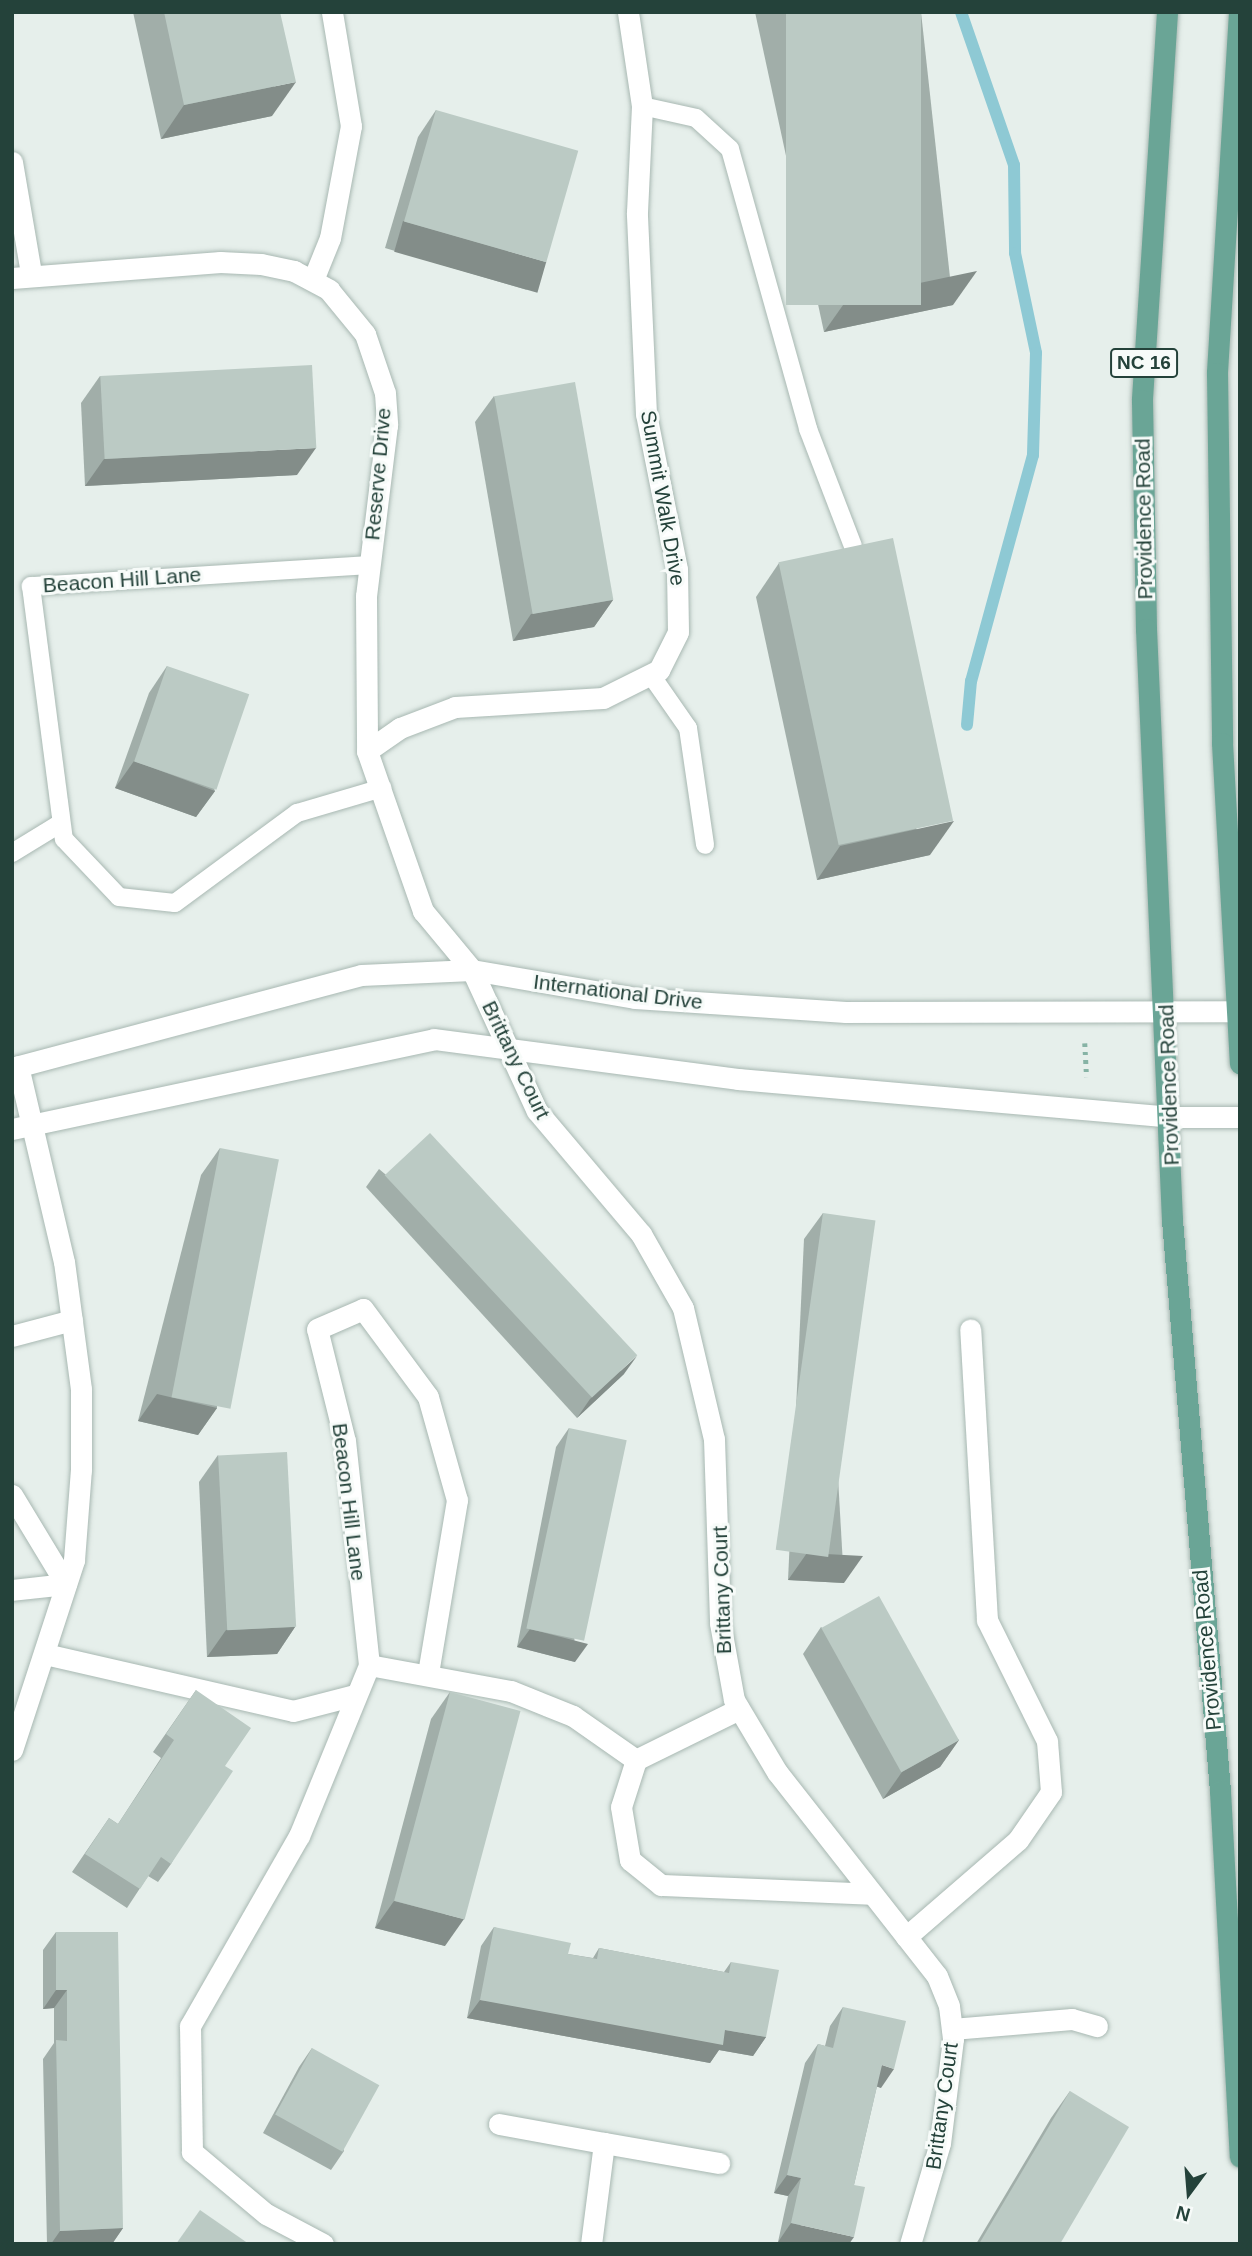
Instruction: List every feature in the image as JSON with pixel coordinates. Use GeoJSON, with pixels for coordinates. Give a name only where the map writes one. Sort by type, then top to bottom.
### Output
{"type":"FeatureCollection","features":[{"type":"Feature","properties":{"kind":"main road","name":"Providence Road"},"geometry":{"type":"LineString","coordinates":[[1167,12],[1142,400],[1146,629],[1168,1014],[1172,1220],[1220,1791],[1240,2157]]}},
{"type":"Feature","properties":{"kind":"main road"},"geometry":{"type":"LineString","coordinates":[[1239,12],[1217,373],[1222,743],[1240,1063]]}},
{"type":"Feature","properties":{"kind":"street"},"geometry":{"type":"LineString","coordinates":[[313,280],[330,237],[351,125],[332,12]]}},
{"type":"Feature","properties":{"kind":"street","name":"Summit Walk Drive"},"geometry":{"type":"LineString","coordinates":[[628,12],[642,106],[637,212],[645,401],[682,607],[668,654],[651,675]]}},
{"type":"Feature","properties":{"kind":"street"},"geometry":{"type":"LineString","coordinates":[[12,162],[22,276]]}},
{"type":"Feature","properties":{"kind":"street","name":"Reserve Drive"},"geometry":{"type":"LineString","coordinates":[[22,276],[220,262],[261,264],[313,280],[347,308],[365,334],[385,393],[369,565],[367,751],[423,911],[472,970]]}},
{"type":"Feature","properties":{"kind":"street"},"geometry":{"type":"LineString","coordinates":[[367,751],[400,728],[455,707],[501,700],[572,704],[603,698],[651,675]]}},
{"type":"Feature","properties":{"kind":"street","name":"International Drive"},"geometry":{"type":"LineString","coordinates":[[14,1064],[361,975],[472,970],[635,998],[765,1008],[1168,1014],[1237,1011]]}},
{"type":"Feature","properties":{"kind":"street","name":"Brittany Court"},"geometry":{"type":"LineString","coordinates":[[472,970],[511,1048],[537,1111],[641,1234],[682,1308],[714,1439],[720,1623],[739,1709],[777,1772],[937,1976],[952,2029],[940,2143],[910,2244]]}},
{"type":"Feature","properties":{"kind":"street"},"geometry":{"type":"LineString","coordinates":[[22,1127],[434,1040],[738,1079],[1171,1117],[1240,1117]]}},
{"type":"Feature","properties":{"kind":"street"},"geometry":{"type":"LineString","coordinates":[[12,1750],[66,1584],[81,1470],[72,1320],[22,1127],[14,1064]]}},
{"type":"Feature","properties":{"kind":"street","name":"Beacon Hill Lane"},"geometry":{"type":"LineString","coordinates":[[369,1665],[345,1441],[317,1329],[363,1309],[428,1397],[457,1500],[428,1673]]}},
{"type":"Feature","properties":{"kind":"street"},"geometry":{"type":"LineString","coordinates":[[12,1336],[72,1320]]}},
{"type":"Feature","properties":{"kind":"street"},"geometry":{"type":"LineString","coordinates":[[906,1937],[1018,1840],[1051,1792],[1047,1741],[987,1620],[970,1329]]}},
{"type":"Feature","properties":{"kind":"street"},"geometry":{"type":"LineString","coordinates":[[12,1495],[66,1584]]}},
{"type":"Feature","properties":{"kind":"street"},"geometry":{"type":"LineString","coordinates":[[12,1590],[66,1584]]}},
{"type":"Feature","properties":{"kind":"street"},"geometry":{"type":"LineString","coordinates":[[45,1654],[293,1712],[355,1695]]}},
{"type":"Feature","properties":{"kind":"street"},"geometry":{"type":"LineString","coordinates":[[323,2244],[266,2214],[192,2152],[190,2026],[299,1836],[369,1665],[428,1673],[511,1691],[573,1716],[636,1760]]}},
{"type":"Feature","properties":{"kind":"street"},"geometry":{"type":"LineString","coordinates":[[739,1709],[636,1760],[621,1807],[630,1860],[661,1885],[872,1894]]}},
{"type":"Feature","properties":{"kind":"street"},"geometry":{"type":"LineString","coordinates":[[952,2029],[1072,2019],[1097,2026]]}},
{"type":"Feature","properties":{"kind":"street"},"geometry":{"type":"LineString","coordinates":[[499,2124],[719,2163]]}},
{"type":"Feature","properties":{"kind":"street"},"geometry":{"type":"LineString","coordinates":[[591,2244],[604,2143]]}},
{"type":"Feature","properties":{"kind":"lane"},"geometry":{"type":"LineString","coordinates":[[642,106],[696,118],[730,149],[808,429],[853,546]]}},
{"type":"Feature","properties":{"kind":"lane","name":"Beacon Hill Lane"},"geometry":{"type":"LineString","coordinates":[[61,823],[31,586],[369,565]]}},
{"type":"Feature","properties":{"kind":"lane"},"geometry":{"type":"LineString","coordinates":[[651,675],[688,728],[705,845]]}},
{"type":"Feature","properties":{"kind":"lane"},"geometry":{"type":"LineString","coordinates":[[12,853],[61,823],[64,839],[118,897],[175,903],[297,813],[382,788]]}},
{"type":"Feature","properties":{"kind":"path"},"geometry":{"type":"LineString","coordinates":[[1084,1039],[1087,1077]]}},
{"type":"Feature","properties":{"kind":"building"},"geometry":{"type":"Polygon","coordinates":[[[164,12],[280,12],[296,82],[184,105],[164,12]]]}},
{"type":"Feature","properties":{"kind":"building"},"geometry":{"type":"Polygon","coordinates":[[[786,12],[921,12],[921,305],[786,305],[786,12]]]}},
{"type":"Feature","properties":{"kind":"building"},"geometry":{"type":"Polygon","coordinates":[[[436,110],[578,151],[546,262],[404,222],[436,110]]]}},
{"type":"Feature","properties":{"kind":"building"},"geometry":{"type":"Polygon","coordinates":[[[312,365],[316,448],[105,459],[100,376],[312,365]]]}},
{"type":"Feature","properties":{"kind":"building"},"geometry":{"type":"Polygon","coordinates":[[[575,382],[613,600],[533,614],[494,396],[575,382]]]}},
{"type":"Feature","properties":{"kind":"building"},"geometry":{"type":"Polygon","coordinates":[[[893,538],[953,821],[839,845],[779,562],[893,538]]]}},
{"type":"Feature","properties":{"kind":"building"},"geometry":{"type":"Polygon","coordinates":[[[167,666],[249,694],[216,790],[134,761],[167,666]]]}},
{"type":"Feature","properties":{"kind":"building"},"geometry":{"type":"Polygon","coordinates":[[[430,1133],[637,1355],[592,1398],[385,1175],[430,1133]]]}},
{"type":"Feature","properties":{"kind":"building"},"geometry":{"type":"Polygon","coordinates":[[[220,1148],[279,1159],[230,1409],[172,1397],[220,1148]]]}},
{"type":"Feature","properties":{"kind":"building"},"geometry":{"type":"Polygon","coordinates":[[[823,1213],[875,1220],[828,1557],[776,1550],[823,1213]]]}},
{"type":"Feature","properties":{"kind":"building"},"geometry":{"type":"Polygon","coordinates":[[[569,1428],[627,1440],[584,1641],[526,1629],[569,1428]]]}},
{"type":"Feature","properties":{"kind":"building"},"geometry":{"type":"Polygon","coordinates":[[[287,1452],[296,1627],[227,1630],[218,1456],[287,1452]]]}},
{"type":"Feature","properties":{"kind":"building"},"geometry":{"type":"Polygon","coordinates":[[[879,1596],[959,1740],[901,1772],[821,1628],[879,1596]]]}},
{"type":"Feature","properties":{"kind":"building"},"geometry":{"type":"Polygon","coordinates":[[[196,1690],[251,1728],[225,1766],[233,1771],[171,1864],[161,1857],[140,1889],[85,1854],[109,1818],[118,1824],[174,1740],[166,1734],[196,1690]]]}},
{"type":"Feature","properties":{"kind":"building"},"geometry":{"type":"Polygon","coordinates":[[[450,1692],[521,1711],[465,1920],[394,1901],[450,1692]]]}},
{"type":"Feature","properties":{"kind":"building"},"geometry":{"type":"Polygon","coordinates":[[[494,1927],[571,1943],[568,1954],[597,1959],[599,1948],[729,1973],[731,1962],[779,1970],[766,2037],[725,2030],[723,2045],[480,2000],[494,1927]]]}},
{"type":"Feature","properties":{"kind":"building"},"geometry":{"type":"Polygon","coordinates":[[[56,1932],[118,1932],[123,2228],[60,2231],[56,2040],[67,2041],[67,1990],[56,1990],[56,1932]]]}},
{"type":"Feature","properties":{"kind":"building"},"geometry":{"type":"Polygon","coordinates":[[[843,2007],[906,2021],[894,2069],[882,2065],[854,2185],[865,2187],[854,2237],[791,2223],[801,2178],[787,2175],[818,2044],[833,2048],[843,2007]]]}},
{"type":"Feature","properties":{"kind":"building"},"geometry":{"type":"Polygon","coordinates":[[[312,2048],[379,2085],[343,2152],[275,2114],[312,2048]]]}},
{"type":"Feature","properties":{"kind":"building"},"geometry":{"type":"Polygon","coordinates":[[[1070,2091],[1129,2127],[1060,2244],[979,2244],[1070,2091]]]}},
{"type":"Feature","properties":{"kind":"building"},"geometry":{"type":"Polygon","coordinates":[[[200,2210],[249,2244],[176,2244],[200,2210]]]}},
{"type":"Feature","properties":{"kind":"waterway"},"geometry":{"type":"LineString","coordinates":[[961,12],[1014,165],[1015,253],[1036,353],[1033,455],[971,681],[967,725]]}}]}
